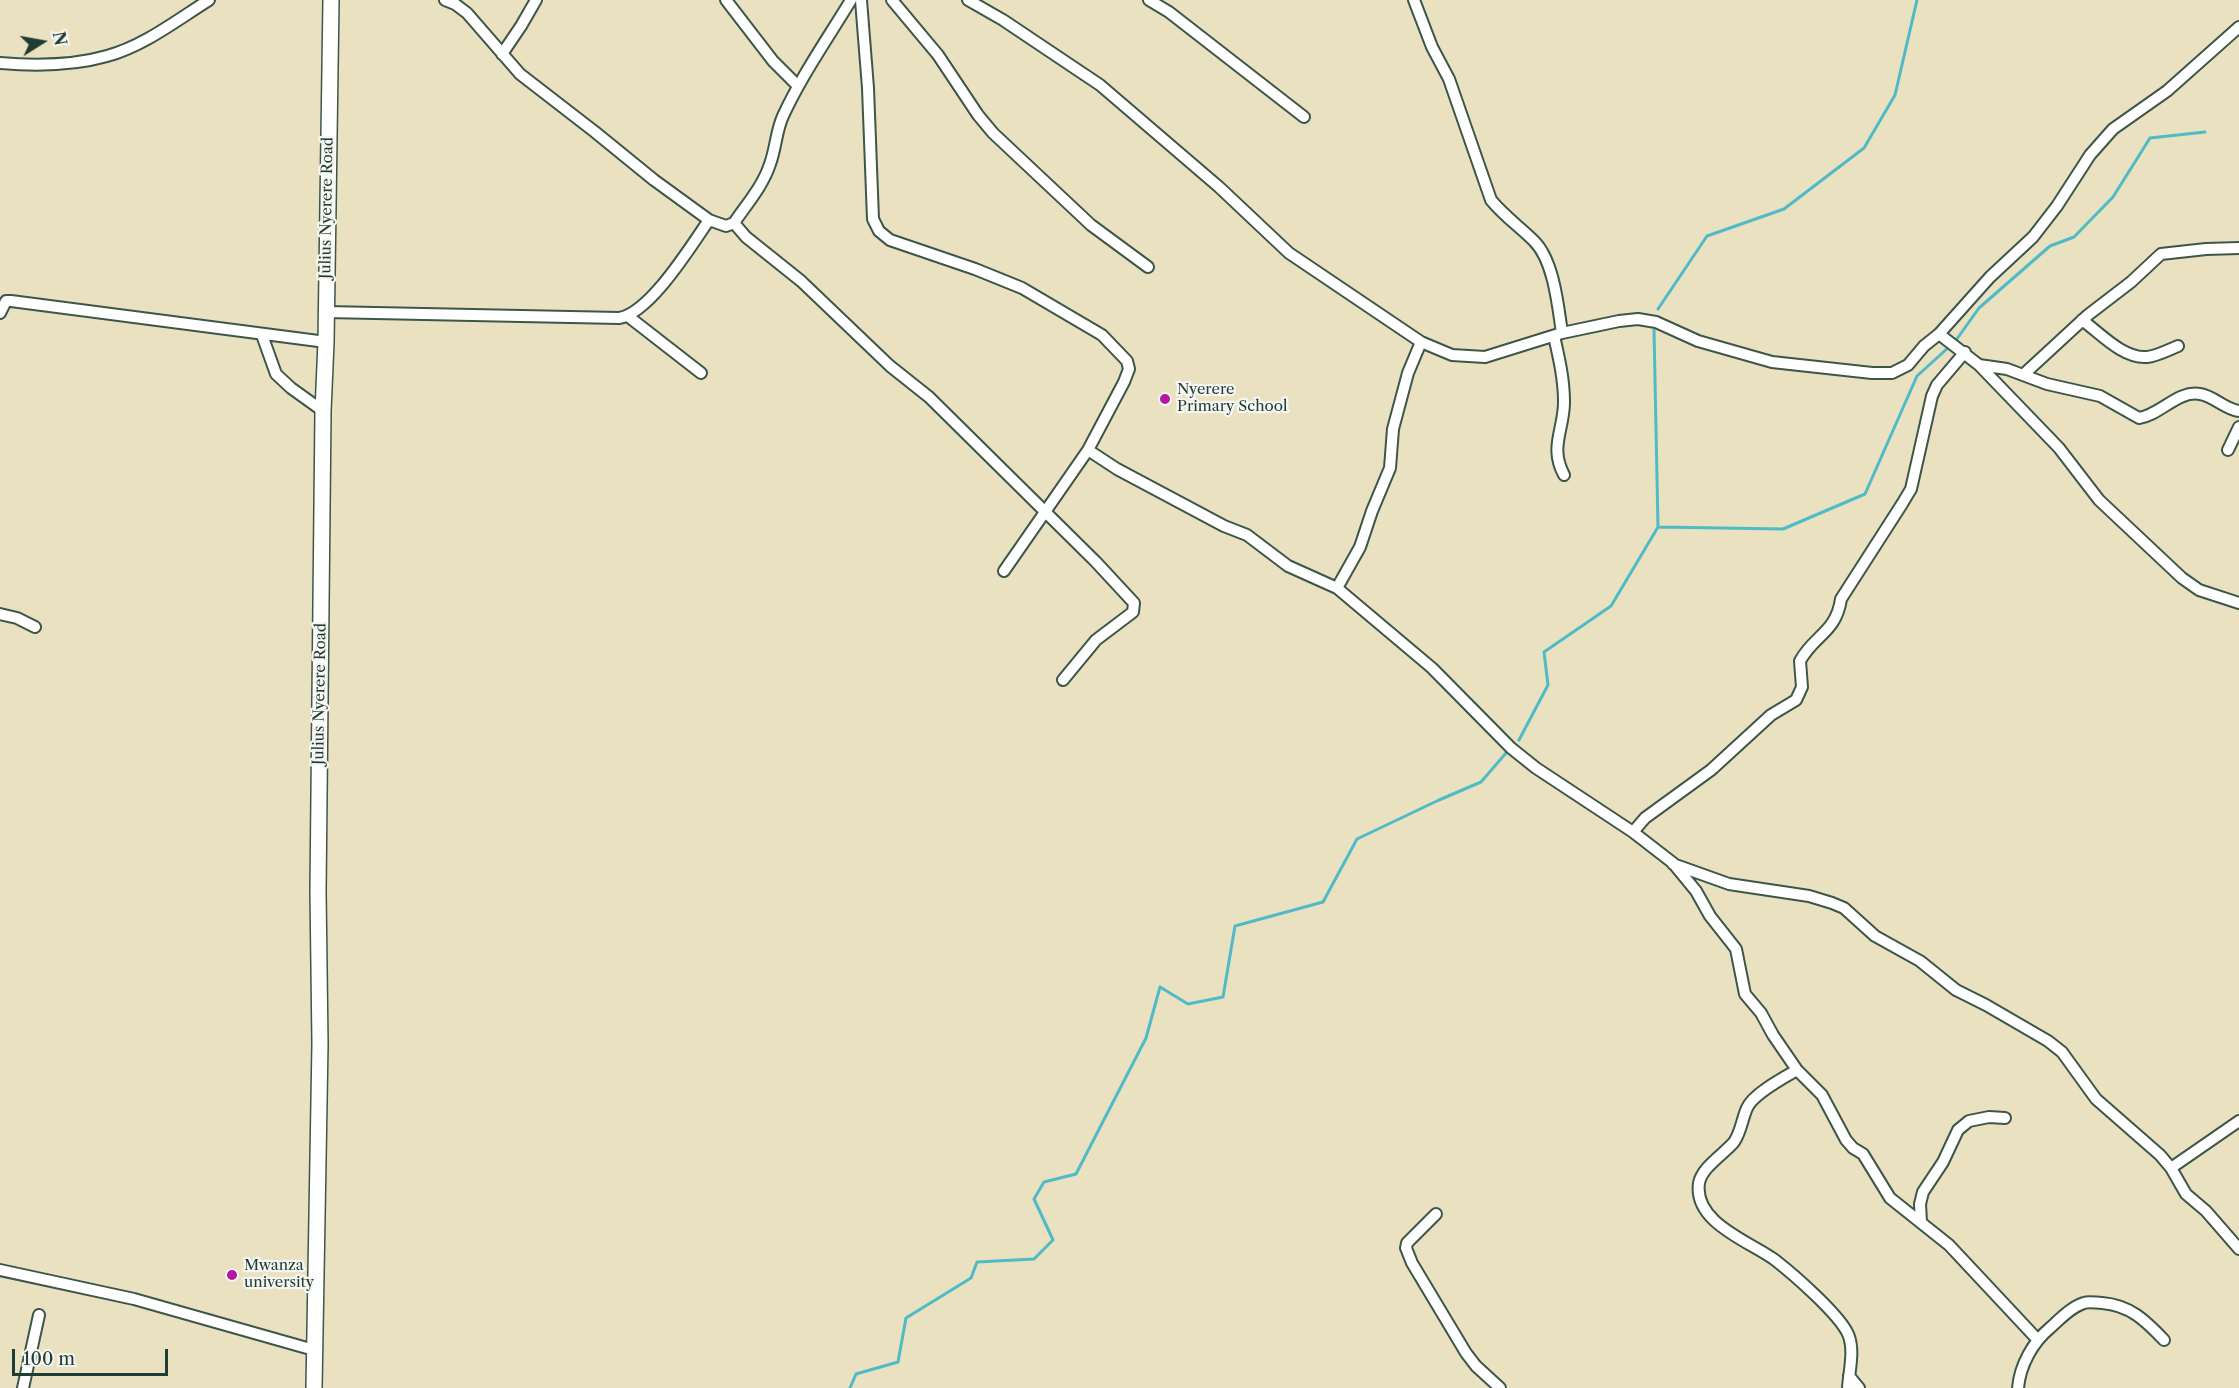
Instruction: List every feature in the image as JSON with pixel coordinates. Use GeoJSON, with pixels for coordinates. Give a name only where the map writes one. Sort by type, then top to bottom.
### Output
{"type":"FeatureCollection","features":[{"type":"Feature","properties":{"kind":"highway","name":"Julius Nyerere Road"},"geometry":{"type":"LineString","coordinates":[[314,1388],[320,1044],[318,891],[323,411],[327,312],[331,0]]}},
{"type":"Feature","properties":{"kind":"street"},"geometry":{"type":"LineString","coordinates":[[0,63],[44,65],[73,63],[109,56],[168,27],[209,0]]}},
{"type":"Feature","properties":{"kind":"street"},"geometry":{"type":"LineString","coordinates":[[445,0],[468,13],[520,74],[654,180],[709,220],[726,226],[734,223],[769,167],[776,146],[777,131],[798,86],[851,0]]}},
{"type":"Feature","properties":{"kind":"street"},"geometry":{"type":"LineString","coordinates":[[502,54],[536,0]]}},
{"type":"Feature","properties":{"kind":"street"},"geometry":{"type":"LineString","coordinates":[[726,0],[773,61],[798,86]]}},
{"type":"Feature","properties":{"kind":"street"},"geometry":{"type":"LineString","coordinates":[[861,0],[868,88],[871,196],[873,219],[879,231],[890,240],[1022,288],[1102,335],[1127,361],[1129,369],[1124,382],[1088,450],[1004,571]]}},
{"type":"Feature","properties":{"kind":"street"},"geometry":{"type":"LineString","coordinates":[[892,0],[938,54],[978,115],[993,133],[1091,225],[1148,267]]}},
{"type":"Feature","properties":{"kind":"street"},"geometry":{"type":"LineString","coordinates":[[968,0],[1003,20],[1100,86],[1219,187],[1289,253],[1421,342],[1452,355],[1485,357],[1558,335],[1638,319],[1656,322],[1698,341],[1772,362],[1892,374],[1908,365],[1990,277],[2033,237],[2057,206],[2090,155],[2113,129],[2167,91],[2239,27]]}},
{"type":"Feature","properties":{"kind":"street"},"geometry":{"type":"LineString","coordinates":[[1149,0],[1169,12],[1304,117]]}},
{"type":"Feature","properties":{"kind":"street"},"geometry":{"type":"LineString","coordinates":[[1414,0],[1432,47],[1449,79],[1491,200],[1536,243],[1545,255],[1552,278],[1562,377],[1564,405],[1557,462],[1564,475]]}},
{"type":"Feature","properties":{"kind":"street"},"geometry":{"type":"LineString","coordinates":[[327,312],[629,317],[641,308],[675,271],[709,220]]}},
{"type":"Feature","properties":{"kind":"street"},"geometry":{"type":"LineString","coordinates":[[734,223],[746,237],[801,281],[890,366],[928,397],[1096,562],[1131,600],[1135,607],[1132,614],[1096,640],[1063,680]]}},
{"type":"Feature","properties":{"kind":"street"},"geometry":{"type":"LineString","coordinates":[[2023,375],[2082,320],[2131,282],[2160,254],[2206,249],[2239,249]]}},
{"type":"Feature","properties":{"kind":"street"},"geometry":{"type":"LineString","coordinates":[[0,313],[3,301],[326,342]]}},
{"type":"Feature","properties":{"kind":"street"},"geometry":{"type":"LineString","coordinates":[[629,317],[701,373]]}},
{"type":"Feature","properties":{"kind":"street"},"geometry":{"type":"LineString","coordinates":[[2082,320],[2122,351],[2133,356],[2150,356],[2178,346]]}},
{"type":"Feature","properties":{"kind":"street"},"geometry":{"type":"LineString","coordinates":[[1939,334],[1979,364],[2059,448],[2099,500],[2182,578],[2199,590],[2239,603]]}},
{"type":"Feature","properties":{"kind":"street"},"geometry":{"type":"LineString","coordinates":[[262,335],[276,374],[323,411]]}},
{"type":"Feature","properties":{"kind":"street"},"geometry":{"type":"LineString","coordinates":[[1337,588],[1360,548],[1390,468],[1393,429],[1408,374],[1421,342]]}},
{"type":"Feature","properties":{"kind":"street"},"geometry":{"type":"LineString","coordinates":[[1633,832],[1645,818],[1711,770],[1771,715],[1791,704],[1800,694],[1802,687],[1800,661],[1834,622],[1839,613],[1841,599],[1911,489],[1932,396],[1937,385],[1965,352]]}},
{"type":"Feature","properties":{"kind":"street"},"geometry":{"type":"LineString","coordinates":[[1979,364],[2007,369],[2059,387],[2068,387],[2100,396],[2139,417],[2163,408],[2188,394],[2198,393],[2239,412]]}},
{"type":"Feature","properties":{"kind":"street"},"geometry":{"type":"LineString","coordinates":[[2228,450],[2239,427]]}},
{"type":"Feature","properties":{"kind":"street"},"geometry":{"type":"LineString","coordinates":[[1088,450],[1117,469],[1247,536],[1288,566],[1337,588],[1432,668],[1511,748],[1536,768],[1633,832],[1673,863],[1696,891],[1710,916],[1736,949],[1745,994],[1761,1013],[1797,1070],[1822,1095],[1846,1140],[1863,1154],[1890,1198],[1902,1210],[1949,1245],[2037,1339]]}},
{"type":"Feature","properties":{"kind":"street"},"geometry":{"type":"LineString","coordinates":[[0,614],[17,618],[35,627]]}},
{"type":"Feature","properties":{"kind":"street"},"geometry":{"type":"LineString","coordinates":[[1673,863],[1729,884],[1809,896],[1844,908],[1875,936],[1920,961],[1956,990],[2055,1046],[2062,1052],[2096,1099],[2146,1141],[2171,1168],[2186,1194],[2206,1211],[2238,1248]]}},
{"type":"Feature","properties":{"kind":"street"},"geometry":{"type":"LineString","coordinates":[[1797,1070],[1751,1101],[1735,1140],[1705,1171],[1699,1181],[1699,1192],[1704,1206],[1718,1223],[1735,1238],[1774,1259],[1838,1318],[1848,1333],[1850,1342],[1848,1388]]}},
{"type":"Feature","properties":{"kind":"street"},"geometry":{"type":"LineString","coordinates":[[1921,1222],[1920,1204],[1923,1192],[1943,1162],[1958,1130],[1969,1121],[1989,1117],[2005,1118]]}},
{"type":"Feature","properties":{"kind":"street"},"geometry":{"type":"LineString","coordinates":[[2171,1168],[2239,1121]]}},
{"type":"Feature","properties":{"kind":"street"},"geometry":{"type":"LineString","coordinates":[[1436,1214],[1407,1243],[1406,1248],[1412,1263],[1466,1353],[1476,1366],[1500,1388]]}},
{"type":"Feature","properties":{"kind":"street"},"geometry":{"type":"LineString","coordinates":[[0,1270],[134,1299],[314,1350]]}},
{"type":"Feature","properties":{"kind":"street"},"geometry":{"type":"LineString","coordinates":[[2011,1388],[2037,1339],[2076,1307],[2086,1302],[2118,1305],[2132,1310],[2164,1340]]}},
{"type":"Feature","properties":{"kind":"street"},"geometry":{"type":"LineString","coordinates":[[23,1388],[39,1315]]}},
{"type":"Feature","properties":{"kind":"street"},"geometry":{"type":"LineString","coordinates":[[2018,1388],[2019,1375]]}},
{"type":"Feature","properties":{"kind":"street"},"geometry":{"type":"LineString","coordinates":[[1849,1376],[1859,1388]]}},
{"type":"Feature","properties":{"kind":"waterway"},"geometry":{"type":"LineString","coordinates":[[1658,309],[1707,236],[1784,209],[1864,148],[1895,95],[1917,0]]}},
{"type":"Feature","properties":{"kind":"waterway"},"geometry":{"type":"LineString","coordinates":[[1954,343],[1979,308],[2050,246],[2074,237],[2113,197],[2150,138],[2205,132]]}},
{"type":"Feature","properties":{"kind":"waterway"},"geometry":{"type":"LineString","coordinates":[[1654,330],[1658,527]]}},
{"type":"Feature","properties":{"kind":"waterway"},"geometry":{"type":"LineString","coordinates":[[1519,740],[1548,685],[1544,652],[1611,606],[1658,527],[1783,529],[1865,494],[1917,376],[1949,347]]}},
{"type":"Feature","properties":{"kind":"waterway"},"geometry":{"type":"LineString","coordinates":[[850,1388],[856,1374],[898,1362],[906,1318],[971,1278],[977,1262],[1034,1259],[1053,1240],[1034,1199],[1044,1182],[1076,1174],[1146,1038],[1160,987],[1188,1004],[1223,997],[1235,926],[1323,902],[1357,839],[1481,782],[1506,753]]}},
{"type":"Feature","properties":{"kind":"place","name":"Nyerere Primary School"},"geometry":{"type":"Point","coordinates":[1165,399]}},
{"type":"Feature","properties":{"kind":"place","name":"Mwanza university"},"geometry":{"type":"Point","coordinates":[232,1275]}}]}
